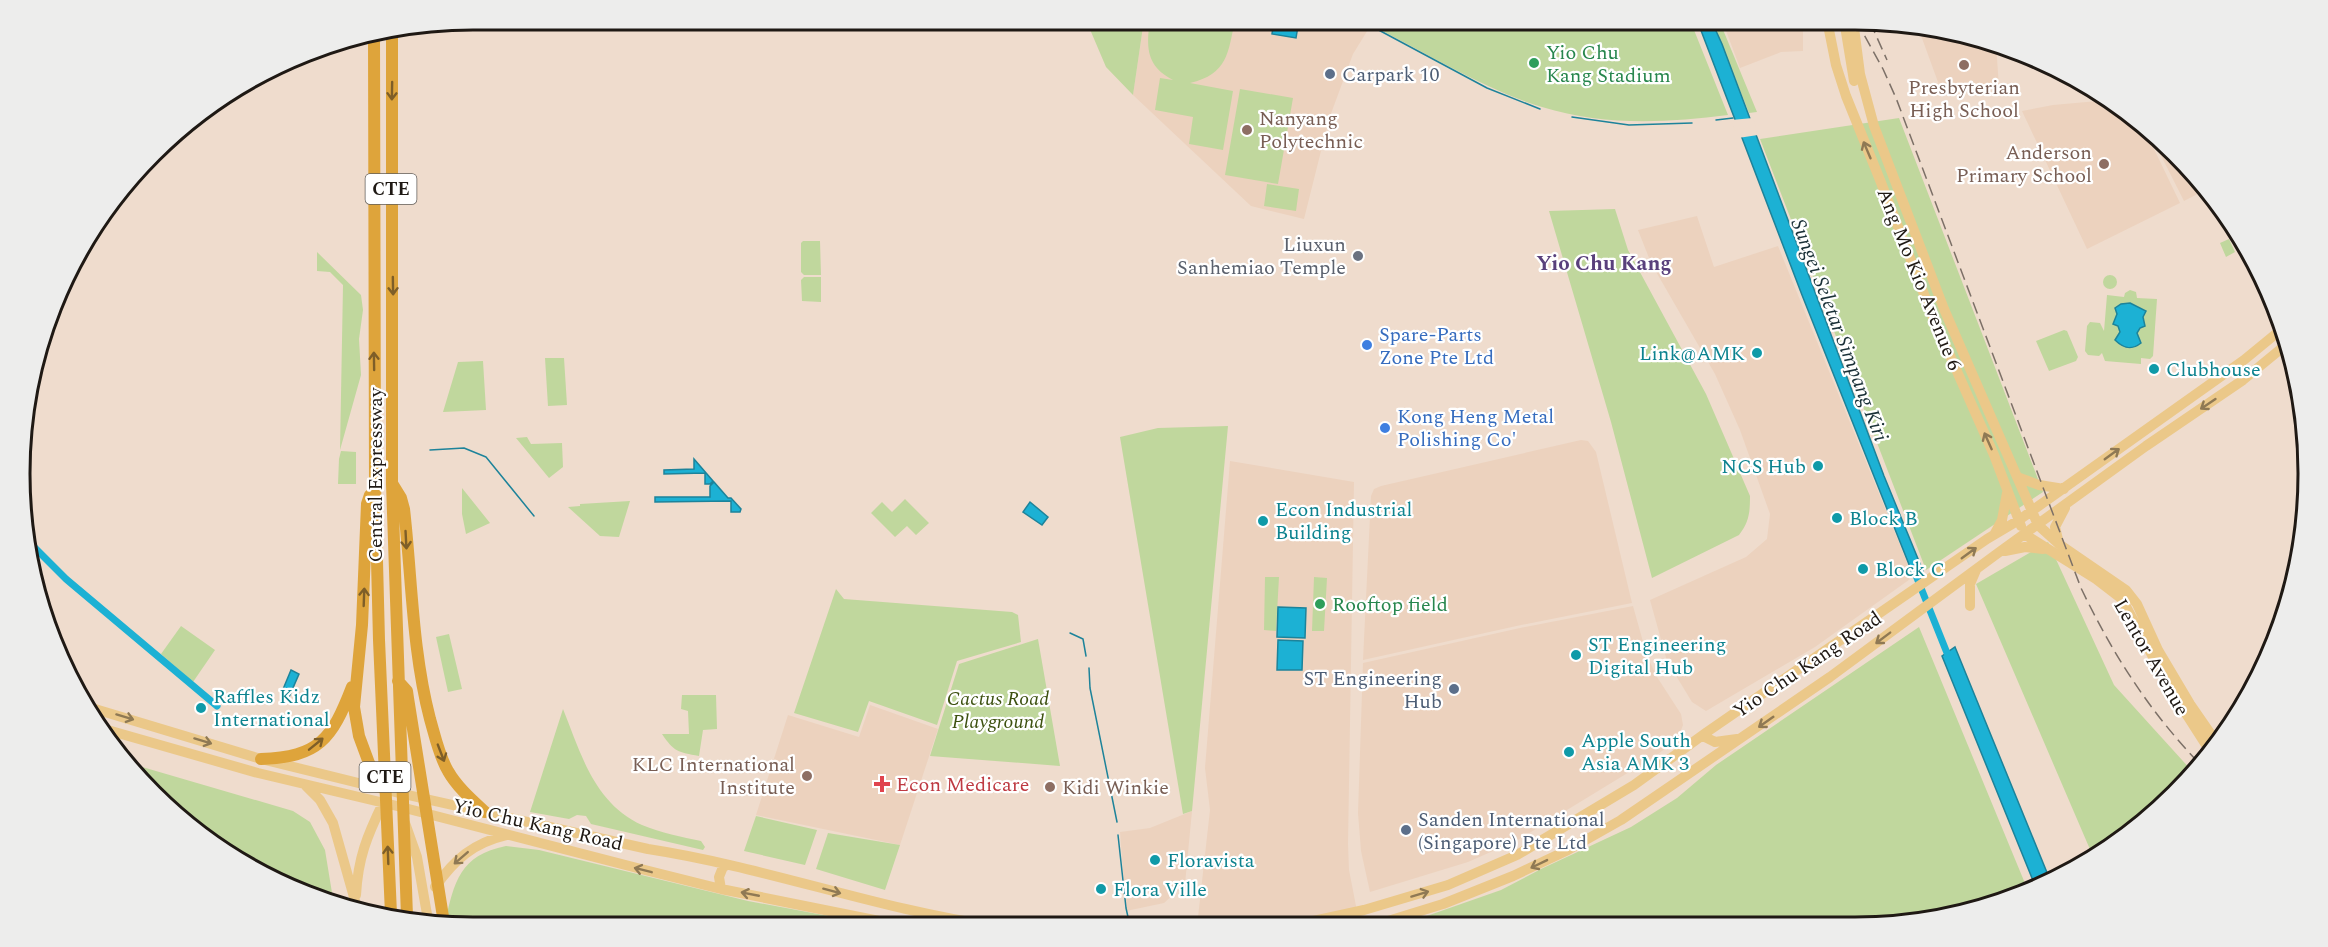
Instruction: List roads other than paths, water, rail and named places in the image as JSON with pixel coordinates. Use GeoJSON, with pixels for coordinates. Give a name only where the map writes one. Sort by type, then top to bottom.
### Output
{"type":"FeatureCollection","features":[{"type":"Feature","properties":{"kind":"highway","name":"Central Expressway"},"geometry":{"type":"LineString","coordinates":[[392,38],[392,484],[407,911]]}},
{"type":"Feature","properties":{"kind":"highway","name":"Central Expressway"},"geometry":{"type":"LineString","coordinates":[[374,42],[375,482],[379,640],[391,909]]}},
{"type":"Feature","properties":{"kind":"highway"},"geometry":{"type":"LineString","coordinates":[[375,482],[368,504],[362,625],[354,707],[359,736],[369,763],[391,798]]}},
{"type":"Feature","properties":{"kind":"highway"},"geometry":{"type":"LineString","coordinates":[[392,484],[401,498],[404,509],[409,590],[424,697],[436,742],[447,771],[485,812]]}},
{"type":"Feature","properties":{"kind":"highway"},"geometry":{"type":"LineString","coordinates":[[261,759],[286,758],[302,754],[316,746],[332,729],[356,678]]}},
{"type":"Feature","properties":{"kind":"highway"},"geometry":{"type":"LineString","coordinates":[[398,681],[406,691],[408,698],[443,916]]}},
{"type":"Feature","properties":{"kind":"highway"},"geometry":{"type":"LineString","coordinates":[[391,798],[417,747],[424,697]]}},
{"type":"Feature","properties":{"kind":"main road","name":"Ang Mo Kio Avenue 6"},"geometry":{"type":"LineString","coordinates":[[1829,30],[1836,65],[1854,115],[1932,315],[1994,455],[2024,534]]}},
{"type":"Feature","properties":{"kind":"main road"},"geometry":{"type":"LineString","coordinates":[[1840,30],[1843,63],[1854,115],[1862,110],[1853,75],[1846,30]]}},
{"type":"Feature","properties":{"kind":"main road","name":"Ang Mo Kio Avenue 6"},"geometry":{"type":"LineString","coordinates":[[1854,30],[1860,74],[1874,126],[1944,309],[2038,525]]}},
{"type":"Feature","properties":{"kind":"main road","name":"Yio Chu Kang Road"},"geometry":{"type":"LineString","coordinates":[[1332,917],[1364,910],[1448,885],[1517,855],[1634,785],[1994,535],[2064,489],[2244,360],[2275,334]]}},
{"type":"Feature","properties":{"kind":"main road","name":"Yio Chu Kang Road"},"geometry":{"type":"LineString","coordinates":[[1401,917],[1443,904],[1514,876],[1622,820],[1743,738],[2024,534],[2243,380],[2280,350]]}},
{"type":"Feature","properties":{"kind":"main road"},"geometry":{"type":"LineString","coordinates":[[2017,477],[2039,485],[2064,489]]}},
{"type":"Feature","properties":{"kind":"main road"},"geometry":{"type":"LineString","coordinates":[[1994,535],[2002,520],[2007,490]]}},
{"type":"Feature","properties":{"kind":"main road"},"geometry":{"type":"LineString","coordinates":[[2059,544],[2055,526],[2067,504]]}},
{"type":"Feature","properties":{"kind":"main road","name":"Lentor Avenue"},"geometry":{"type":"LineString","coordinates":[[2038,525],[2059,544],[2115,581],[2138,604],[2158,650],[2212,735]]}},
{"type":"Feature","properties":{"kind":"main road","name":"Lentor Avenue"},"geometry":{"type":"LineString","coordinates":[[2024,534],[2096,579],[2122,599],[2169,687],[2205,744]]}},
{"type":"Feature","properties":{"kind":"main road"},"geometry":{"type":"LineString","coordinates":[[1998,553],[2025,547],[2046,549]]}},
{"type":"Feature","properties":{"kind":"main road"},"geometry":{"type":"LineString","coordinates":[[1970,606],[1970,584],[1976,569]]}},
{"type":"Feature","properties":{"kind":"main road","name":"Yio Chu Kang Road"},"geometry":{"type":"LineString","coordinates":[[99,710],[510,835],[722,889],[864,917]]}},
{"type":"Feature","properties":{"kind":"main road"},"geometry":{"type":"LineString","coordinates":[[125,735],[142,730],[148,724]]}},
{"type":"Feature","properties":{"kind":"main road"},"geometry":{"type":"LineString","coordinates":[[148,724],[150,736],[163,746]]}},
{"type":"Feature","properties":{"kind":"main road","name":"Yio Chu Kang Road"},"geometry":{"type":"LineString","coordinates":[[114,732],[306,786],[485,812],[648,849],[695,856],[938,917]]}},
{"type":"Feature","properties":{"kind":"main road"},"geometry":{"type":"LineString","coordinates":[[1705,764],[1706,736],[1722,742],[1743,738]]}},
{"type":"Feature","properties":{"kind":"main road"},"geometry":{"type":"LineString","coordinates":[[306,786],[320,800],[333,824],[354,901]]}},
{"type":"Feature","properties":{"kind":"main road"},"geometry":{"type":"LineString","coordinates":[[391,798],[417,857],[427,914]]}},
{"type":"Feature","properties":{"kind":"main road"},"geometry":{"type":"LineString","coordinates":[[356,901],[360,857],[365,842],[391,798]]}},
{"type":"Feature","properties":{"kind":"main road"},"geometry":{"type":"LineString","coordinates":[[426,900],[446,872],[462,856],[478,844],[510,835]]}},
{"type":"Feature","properties":{"kind":"main road"},"geometry":{"type":"LineString","coordinates":[[722,889],[719,877],[723,867],[727,865]]}},
{"type":"Feature","properties":{"kind":"main road"},"geometry":{"type":"LineString","coordinates":[[859,898],[865,902],[866,907],[865,913],[859,916]]}},
{"type":"Feature","properties":{"kind":"water"},"geometry":{"type":"Polygon","coordinates":[[[1273,30],[1297,30],[1296,38],[1272,34],[1273,30]]]}},
{"type":"Feature","properties":{"kind":"water"},"geometry":{"type":"Polygon","coordinates":[[[1701,30],[1716,30],[1722,44],[1884,476],[1923,571],[1914,577],[1802,295],[1701,30]]]}},
{"type":"Feature","properties":{"kind":"water"},"geometry":{"type":"Polygon","coordinates":[[[2130,303],[2146,311],[2143,317],[2145,326],[2137,333],[2141,343],[2130,348],[2124,347],[2115,340],[2120,332],[2118,326],[2113,324],[2117,314],[2115,308],[2121,304],[2130,303]]]}},
{"type":"Feature","properties":{"kind":"water"},"geometry":{"type":"Polygon","coordinates":[[[694,459],[713,481],[710,484],[705,484],[705,473],[664,474],[664,470],[694,469],[694,459]]]}},
{"type":"Feature","properties":{"kind":"water"},"geometry":{"type":"Polygon","coordinates":[[[714,482],[741,509],[740,512],[731,512],[731,501],[655,502],[655,497],[710,497],[710,486],[714,482]]]}},
{"type":"Feature","properties":{"kind":"water"},"geometry":{"type":"Polygon","coordinates":[[[1030,502],[1048,517],[1042,525],[1023,512],[1030,502]]]}},
{"type":"Feature","properties":{"kind":"water","name":"Rooftop field"},"geometry":{"type":"Polygon","coordinates":[[[1278,607],[1306,608],[1305,638],[1277,637],[1278,607]]]}},
{"type":"Feature","properties":{"kind":"water","name":"Rooftop field"},"geometry":{"type":"Polygon","coordinates":[[[1278,640],[1303,641],[1302,670],[1277,670],[1278,640]]]}},
{"type":"Feature","properties":{"kind":"water"},"geometry":{"type":"Polygon","coordinates":[[[1955,647],[2047,873],[2032,879],[1942,656],[1955,647]]]}},
{"type":"Feature","properties":{"kind":"water"},"geometry":{"type":"Polygon","coordinates":[[[291,670],[299,674],[289,697],[281,694],[291,670]]]}},
{"type":"Feature","properties":{"kind":"waterway"},"geometry":{"type":"LineString","coordinates":[[1379,30],[1487,88],[1540,109]]}},
{"type":"Feature","properties":{"kind":"waterway"},"geometry":{"type":"LineString","coordinates":[[1572,117],[1629,125],[1692,123]]}},
{"type":"Feature","properties":{"kind":"waterway"},"geometry":{"type":"LineString","coordinates":[[1716,120],[1733,118]]}},
{"type":"Feature","properties":{"kind":"waterway"},"geometry":{"type":"LineString","coordinates":[[430,450],[464,448],[486,457],[534,516]]}},
{"type":"Feature","properties":{"kind":"waterway"},"geometry":{"type":"LineString","coordinates":[[37,550],[66,579],[217,706]]}},
{"type":"Feature","properties":{"kind":"waterway","name":"Sungei Seletar Simpang Kiri"},"geometry":{"type":"LineString","coordinates":[[1913,568],[1947,653]]}},
{"type":"Feature","properties":{"kind":"waterway"},"geometry":{"type":"LineString","coordinates":[[1070,633],[1083,639],[1086,656]]}},
{"type":"Feature","properties":{"kind":"waterway"},"geometry":{"type":"LineString","coordinates":[[1089,668],[1090,688],[1117,822]]}},
{"type":"Feature","properties":{"kind":"waterway"},"geometry":{"type":"LineString","coordinates":[[1118,835],[1128,917]]}},
{"type":"Feature","properties":{"kind":"railway"},"geometry":{"type":"LineString","coordinates":[[1862,30],[1896,98],[2081,588],[2105,635],[2133,680],[2164,723],[2194,758]]}},
{"type":"Feature","properties":{"kind":"railway"},"geometry":{"type":"LineString","coordinates":[[1874,31],[1887,60]]}},
{"type":"Feature","properties":{"kind":"place","name":"Yio Chu Kang Stadium"},"geometry":{"type":"Point","coordinates":[1534,63]}},
{"type":"Feature","properties":{"kind":"place","name":"Presbyterian High School"},"geometry":{"type":"Point","coordinates":[1964,65]}},
{"type":"Feature","properties":{"kind":"place","name":"Carpark 10"},"geometry":{"type":"Point","coordinates":[1330,74]}},
{"type":"Feature","properties":{"kind":"place","name":"Nanyang Polytechnic"},"geometry":{"type":"Point","coordinates":[1247,130]}},
{"type":"Feature","properties":{"kind":"place","name":"Anderson Primary School"},"geometry":{"type":"Point","coordinates":[2104,164]}},
{"type":"Feature","properties":{"kind":"place","name":"Liuxun Sanhemiao Temple"},"geometry":{"type":"Point","coordinates":[1358,256]}},
{"type":"Feature","properties":{"kind":"place","name":"Spare-Parts Zone Pte Ltd"},"geometry":{"type":"Point","coordinates":[1367,345]}},
{"type":"Feature","properties":{"kind":"place","name":"Link@AMK"},"geometry":{"type":"Point","coordinates":[1757,353]}},
{"type":"Feature","properties":{"kind":"place","name":"Clubhouse"},"geometry":{"type":"Point","coordinates":[2154,369]}},
{"type":"Feature","properties":{"kind":"place","name":"Kong Heng Metal Polishing Co'"},"geometry":{"type":"Point","coordinates":[1385,428]}},
{"type":"Feature","properties":{"kind":"place","name":"NCS Hub"},"geometry":{"type":"Point","coordinates":[1818,466]}},
{"type":"Feature","properties":{"kind":"place","name":"Block B"},"geometry":{"type":"Point","coordinates":[1837,518]}},
{"type":"Feature","properties":{"kind":"place","name":"Econ Industrial Building"},"geometry":{"type":"Point","coordinates":[1263,521]}},
{"type":"Feature","properties":{"kind":"place","name":"Block C"},"geometry":{"type":"Point","coordinates":[1863,569]}},
{"type":"Feature","properties":{"kind":"place","name":"Rooftop field"},"geometry":{"type":"Point","coordinates":[1320,604]}},
{"type":"Feature","properties":{"kind":"place","name":"ST Engineering Digital Hub"},"geometry":{"type":"Point","coordinates":[1576,655]}},
{"type":"Feature","properties":{"kind":"place","name":"ST Engineering Hub"},"geometry":{"type":"Point","coordinates":[1454,689]}},
{"type":"Feature","properties":{"kind":"place","name":"Raffles Kidz International"},"geometry":{"type":"Point","coordinates":[201,708]}},
{"type":"Feature","properties":{"kind":"place","name":"Apple South Asia AMK 3"},"geometry":{"type":"Point","coordinates":[1569,752]}},
{"type":"Feature","properties":{"kind":"place","name":"KLC International Institute"},"geometry":{"type":"Point","coordinates":[807,776]}},
{"type":"Feature","properties":{"kind":"place","name":"Econ Medicare"},"geometry":{"type":"Point","coordinates":[882,784]}},
{"type":"Feature","properties":{"kind":"place","name":"Kidi Winkie"},"geometry":{"type":"Point","coordinates":[1050,787]}},
{"type":"Feature","properties":{"kind":"place","name":"Sanden International (Singapore) Pte Ltd"},"geometry":{"type":"Point","coordinates":[1406,830]}},
{"type":"Feature","properties":{"kind":"place","name":"Floravista"},"geometry":{"type":"Point","coordinates":[1155,860]}},
{"type":"Feature","properties":{"kind":"place","name":"Flora Ville"},"geometry":{"type":"Point","coordinates":[1101,889]}},
{"type":"Feature","properties":{"kind":"district","name":"Yio Chu Kang"},"geometry":{"type":"Point","coordinates":[1604,263]}},
{"type":"Feature","properties":{"kind":"park label","name":"Cactus Road Playground"},"geometry":{"type":"Point","coordinates":[998,710]}}]}
